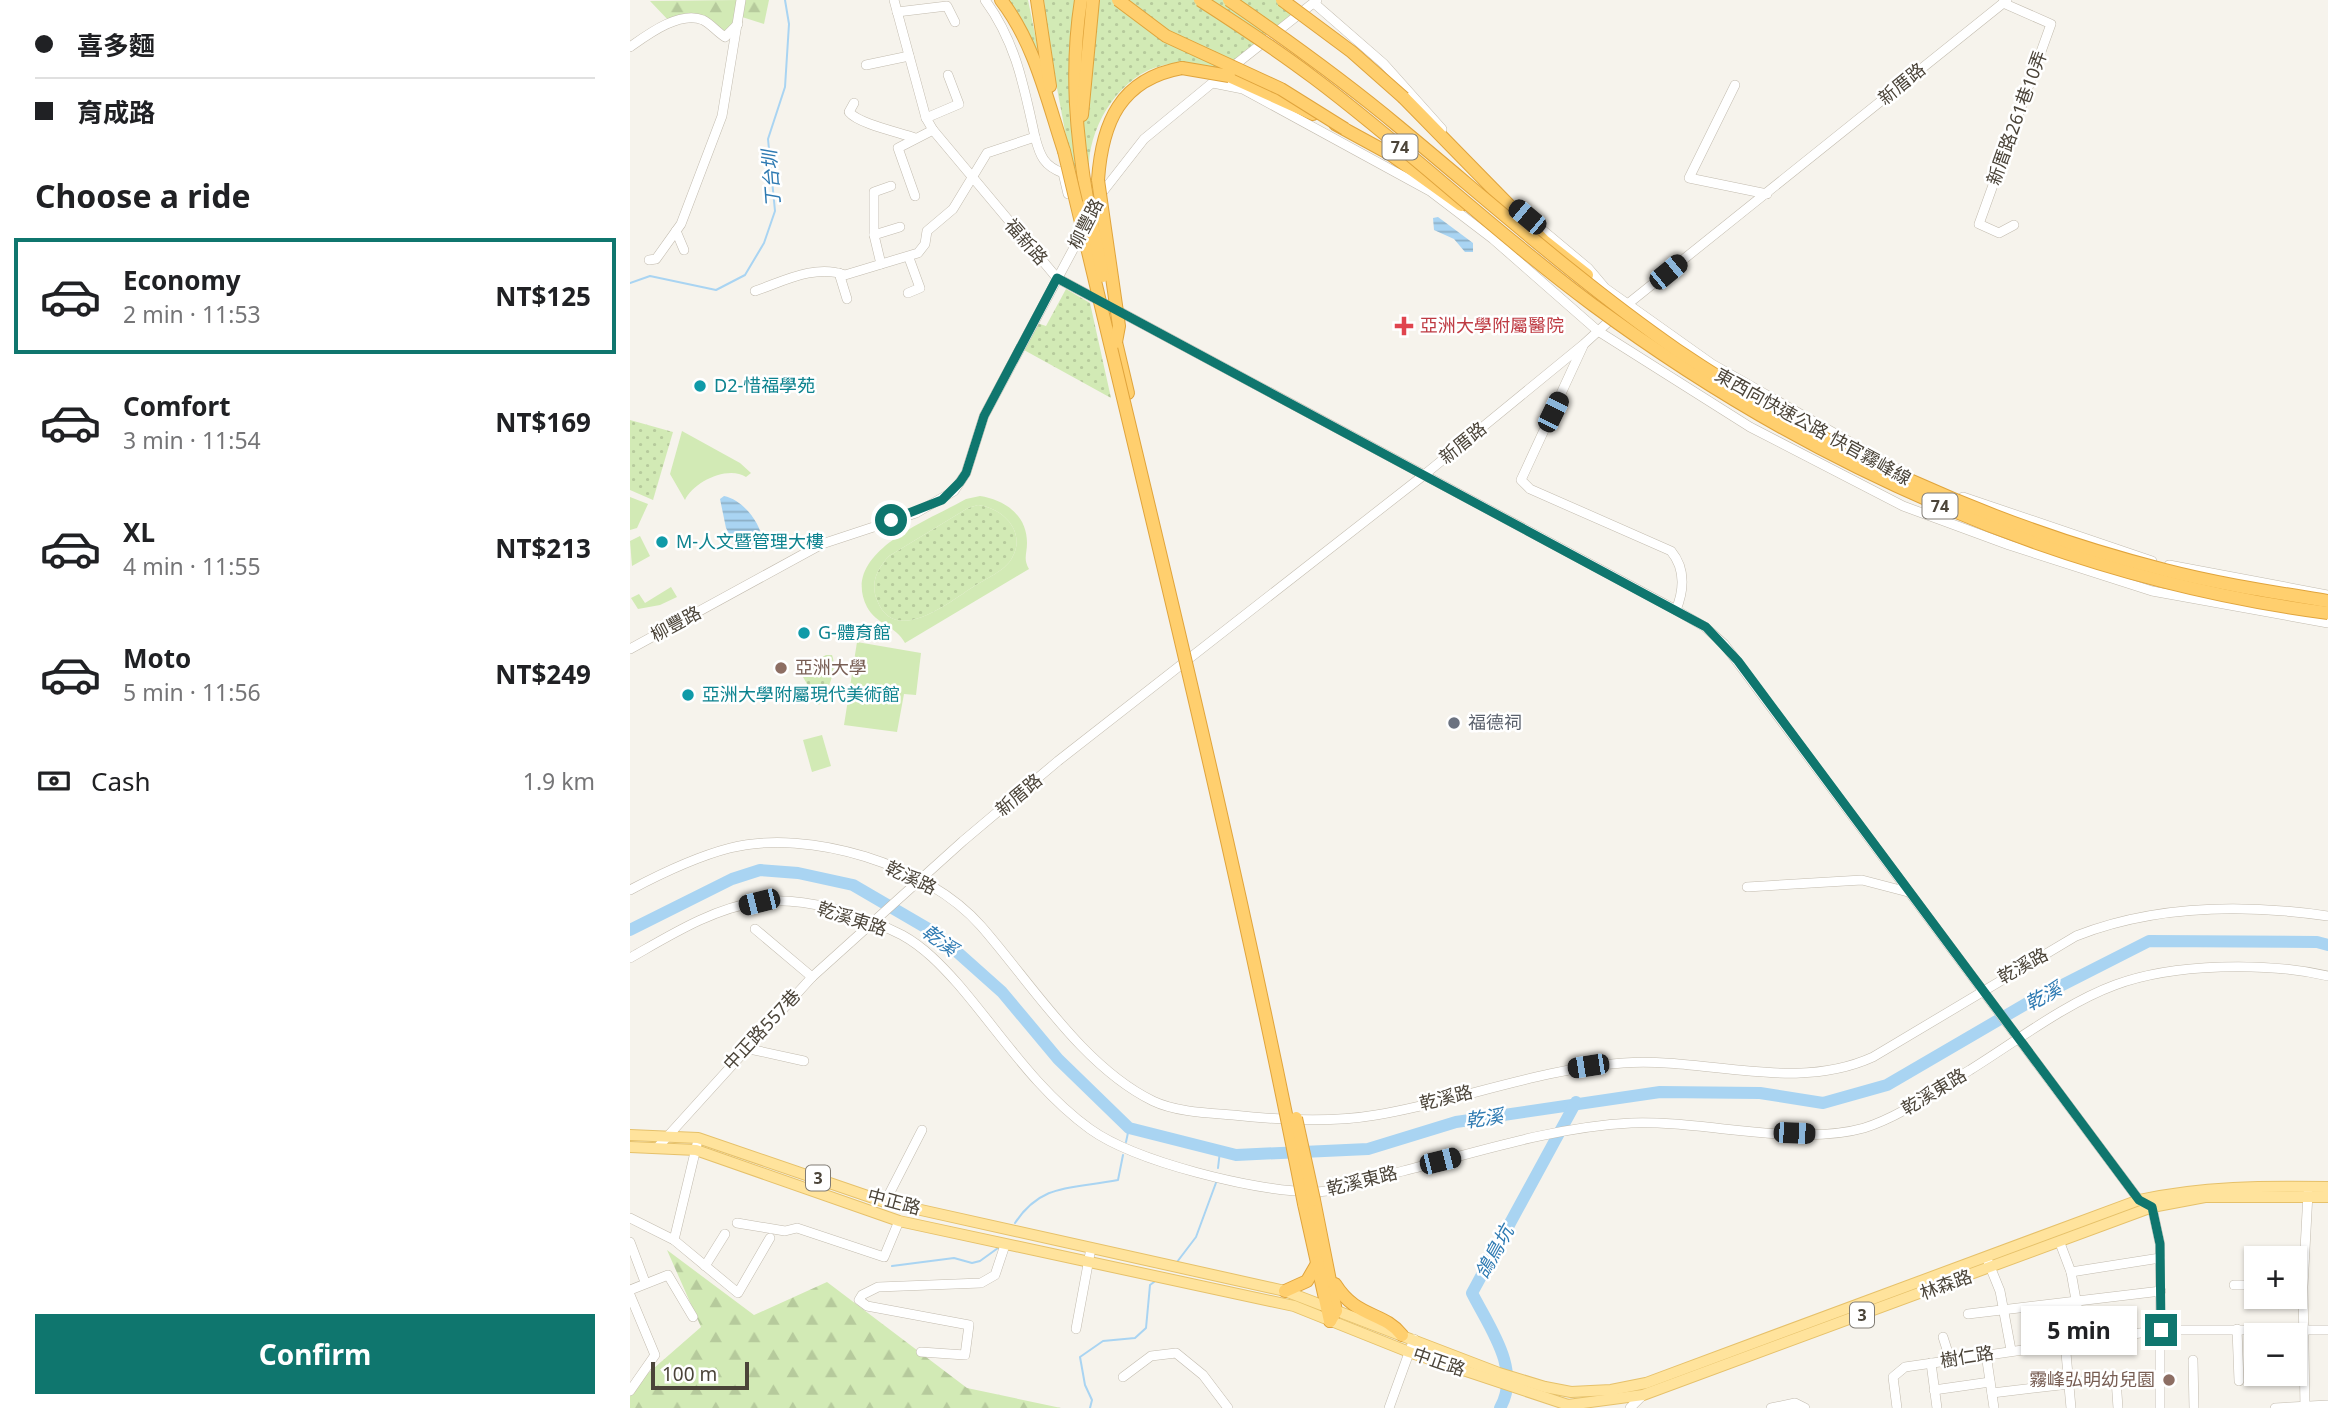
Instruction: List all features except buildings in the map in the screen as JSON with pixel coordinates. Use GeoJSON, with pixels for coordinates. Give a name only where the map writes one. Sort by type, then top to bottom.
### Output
{"type":"FeatureCollection","features":[{"type":"Feature","properties":{"kind":"highway"},"geometry":{"type":"LineString","coordinates":[[1001,0],[1024,35],[1064,151]]}},
{"type":"Feature","properties":{"kind":"highway"},"geometry":{"type":"LineString","coordinates":[[1034,0],[1064,151],[1284,1099],[1331,1278],[1330,1313]]}},
{"type":"Feature","properties":{"kind":"highway"},"geometry":{"type":"LineString","coordinates":[[1081,0],[1074,72],[1088,205],[1116,342],[1309,1202],[1318,1262],[1330,1313]]}},
{"type":"Feature","properties":{"kind":"highway"},"geometry":{"type":"LineString","coordinates":[[1080,147],[1087,43],[1093,0]]}},
{"type":"Feature","properties":{"kind":"highway"},"geometry":{"type":"LineString","coordinates":[[1118,0],[1166,36],[1281,89],[1418,173],[1592,305]]}},
{"type":"Feature","properties":{"kind":"highway","name":"74"},"geometry":{"type":"LineString","coordinates":[[1200,0],[1315,79],[1592,305]]}},
{"type":"Feature","properties":{"kind":"highway","name":"74"},"geometry":{"type":"LineString","coordinates":[[1229,0],[1355,91],[1523,233],[1600,292]]}},
{"type":"Feature","properties":{"kind":"highway"},"geometry":{"type":"LineString","coordinates":[[1282,0],[1352,52],[1404,98]]}},
{"type":"Feature","properties":{"kind":"highway"},"geometry":{"type":"LineString","coordinates":[[1296,0],[1368,61],[1536,233],[1589,277],[1600,292]]}},
{"type":"Feature","properties":{"kind":"highway"},"geometry":{"type":"LineString","coordinates":[[1116,342],[1119,326],[1099,201],[1099,159],[1103,138],[1113,114],[1134,88],[1170,70],[1182,68],[1215,72],[1345,129]]}},
{"type":"Feature","properties":{"kind":"highway","name":"東西向快速公路 快官霧峰線"},"geometry":{"type":"LineString","coordinates":[[1600,292],[1678,350],[1742,390],[1828,439],[1928,489],[2031,529],[2140,564],[2235,585],[2328,601]]}},
{"type":"Feature","properties":{"kind":"highway","name":"東西向快速公路 快官霧峰線"},"geometry":{"type":"LineString","coordinates":[[1592,305],[1735,402],[1824,452],[1923,499],[2031,541],[2131,573],[2256,602],[2328,613]]}},
{"type":"Feature","properties":{"kind":"highway"},"geometry":{"type":"LineString","coordinates":[[1285,1290],[1307,1281],[1318,1262]]}},
{"type":"Feature","properties":{"kind":"highway"},"geometry":{"type":"LineString","coordinates":[[1331,1278],[1351,1305],[1393,1325],[1408,1337]]}},
{"type":"Feature","properties":{"kind":"main road","name":"中正路"},"geometry":{"type":"LineString","coordinates":[[630,1135],[667,1136],[885,1202],[1285,1290],[1409,1352],[1498,1378]]}},
{"type":"Feature","properties":{"kind":"main road","name":"中正路"},"geometry":{"type":"LineString","coordinates":[[630,1147],[657,1148],[697,1144],[899,1221],[1330,1313],[1408,1337],[1498,1378]]}},
{"type":"Feature","properties":{"kind":"main road","name":"林森路"},"geometry":{"type":"LineString","coordinates":[[1573,1406],[1643,1395],[1989,1264],[2139,1200],[2182,1190],[2222,1187],[2308,1192],[2328,1197]]}},
{"type":"Feature","properties":{"kind":"main road","name":"林森路"},"geometry":{"type":"LineString","coordinates":[[1571,1392],[1611,1390],[1646,1383],[1989,1264],[2060,1243],[2152,1207],[2205,1197],[2308,1192],[2328,1188]]}},
{"type":"Feature","properties":{"kind":"main road"},"geometry":{"type":"LineString","coordinates":[[919,1225],[921,1210]]}},
{"type":"Feature","properties":{"kind":"main road","name":"3"},"geometry":{"type":"LineString","coordinates":[[1498,1378],[1573,1406]]}},
{"type":"Feature","properties":{"kind":"main road","name":"3"},"geometry":{"type":"LineString","coordinates":[[1517,1384],[1571,1392]]}},
{"type":"Feature","properties":{"kind":"street"},"geometry":{"type":"LineString","coordinates":[[649,260],[656,259],[686,212],[722,116],[741,0]]}},
{"type":"Feature","properties":{"kind":"street","name":"福新路"},"geometry":{"type":"LineString","coordinates":[[894,0],[926,118],[933,130],[972,180],[1057,278],[1706,627],[1738,661],[1908,892],[2019,1037]]}},
{"type":"Feature","properties":{"kind":"street"},"geometry":{"type":"LineString","coordinates":[[985,0],[1002,22],[1021,73],[1040,155],[1050,168],[1063,173],[1080,236]]}},
{"type":"Feature","properties":{"kind":"street"},"geometry":{"type":"LineString","coordinates":[[1316,1],[1384,64],[1507,200],[1588,268],[1605,288],[1712,364],[1902,471],[1970,500],[2163,564],[2328,595]]}},
{"type":"Feature","properties":{"kind":"street","name":"柳豐路"},"geometry":{"type":"LineString","coordinates":[[630,649],[822,544],[916,513],[954,491],[966,473],[984,416],[1105,186],[1144,139],[1316,1]]}},
{"type":"Feature","properties":{"kind":"street","name":"新厝路"},"geometry":{"type":"LineString","coordinates":[[875,922],[963,841],[1058,761],[1424,475],[1584,344],[1629,303],[2005,2]]}},
{"type":"Feature","properties":{"kind":"street","name":"新厝路261巷10弄"},"geometry":{"type":"LineString","coordinates":[[2005,2],[2051,24],[1979,224],[2000,233],[2014,225]]}},
{"type":"Feature","properties":{"kind":"street"},"geometry":{"type":"LineString","coordinates":[[897,12],[947,6],[955,22]]}},
{"type":"Feature","properties":{"kind":"street"},"geometry":{"type":"LineString","coordinates":[[630,47],[664,26],[690,18],[700,19],[725,37],[738,24]]}},
{"type":"Feature","properties":{"kind":"street"},"geometry":{"type":"LineString","coordinates":[[866,65],[909,56]]}},
{"type":"Feature","properties":{"kind":"street"},"geometry":{"type":"LineString","coordinates":[[926,118],[959,104],[948,75]]}},
{"type":"Feature","properties":{"kind":"street"},"geometry":{"type":"LineString","coordinates":[[1213,83],[1243,89],[1430,191],[1493,239],[1598,331],[1750,427],[1903,506],[2009,545],[2152,591],[2328,623]]}},
{"type":"Feature","properties":{"kind":"street"},"geometry":{"type":"LineString","coordinates":[[1735,85],[1689,178],[1767,194]]}},
{"type":"Feature","properties":{"kind":"street"},"geometry":{"type":"LineString","coordinates":[[854,103],[849,112],[859,121],[873,122],[915,138]]}},
{"type":"Feature","properties":{"kind":"street"},"geometry":{"type":"LineString","coordinates":[[915,197],[898,148],[933,130]]}},
{"type":"Feature","properties":{"kind":"street"},"geometry":{"type":"LineString","coordinates":[[755,291],[812,272],[845,275],[909,258],[918,253],[925,244],[928,231],[953,209],[987,153],[1035,137]]}},
{"type":"Feature","properties":{"kind":"street"},"geometry":{"type":"LineString","coordinates":[[881,264],[874,235],[874,192],[891,186]]}},
{"type":"Feature","properties":{"kind":"street"},"geometry":{"type":"LineString","coordinates":[[874,235],[900,227]]}},
{"type":"Feature","properties":{"kind":"street"},"geometry":{"type":"LineString","coordinates":[[676,231],[684,250]]}},
{"type":"Feature","properties":{"kind":"street"},"geometry":{"type":"LineString","coordinates":[[908,293],[920,288],[909,258]]}},
{"type":"Feature","properties":{"kind":"street"},"geometry":{"type":"LineString","coordinates":[[839,273],[847,299]]}},
{"type":"Feature","properties":{"kind":"street"},"geometry":{"type":"LineString","coordinates":[[1584,344],[1521,480],[1530,489],[1671,551],[1676,557],[1684,588],[1676,610]]}},
{"type":"Feature","properties":{"kind":"street","name":"乾溪路"},"geometry":{"type":"LineString","coordinates":[[630,890],[694,859],[732,848],[764,843],[801,844],[838,850],[953,898],[978,922],[1050,1010],[1127,1085],[1155,1102],[1209,1113],[1302,1119],[1376,1115],[1551,1071],[1630,1062],[1818,1073],[1853,1066],[1873,1057],[2076,936],[2112,922],[2224,909],[2282,910],[2328,916]]}},
{"type":"Feature","properties":{"kind":"street"},"geometry":{"type":"LineString","coordinates":[[1747,887],[1862,880],[1908,892]]}},
{"type":"Feature","properties":{"kind":"street","name":"乾溪東路"},"geometry":{"type":"LineString","coordinates":[[630,958],[677,931],[728,910],[759,902],[797,903],[875,922],[905,937],[937,961],[1052,1096],[1090,1129],[1128,1151],[1270,1189],[1320,1192],[1344,1189],[1377,1177],[1576,1128],[1635,1123],[1818,1133],[1861,1129],[1896,1115],[2019,1037],[2116,985],[2160,975],[2213,968],[2265,968],[2328,976]]}},
{"type":"Feature","properties":{"kind":"street","name":"中正路557巷"},"geometry":{"type":"LineString","coordinates":[[657,1148],[812,976],[875,922]]}},
{"type":"Feature","properties":{"kind":"street"},"geometry":{"type":"LineString","coordinates":[[755,929],[812,976]]}},
{"type":"Feature","properties":{"kind":"street"},"geometry":{"type":"LineString","coordinates":[[2019,1037],[2139,1200],[2152,1207],[2160,1258],[2160,1408]]}},
{"type":"Feature","properties":{"kind":"street"},"geometry":{"type":"LineString","coordinates":[[745,1048],[804,1061]]}},
{"type":"Feature","properties":{"kind":"street"},"geometry":{"type":"LineString","coordinates":[[885,1202],[922,1130]]}},
{"type":"Feature","properties":{"kind":"street"},"geometry":{"type":"LineString","coordinates":[[674,1240],[697,1144]]}},
{"type":"Feature","properties":{"kind":"street"},"geometry":{"type":"LineString","coordinates":[[2303,1246],[2308,1192]]}},
{"type":"Feature","properties":{"kind":"street"},"geometry":{"type":"LineString","coordinates":[[630,1218],[674,1240],[738,1293],[770,1238]]}},
{"type":"Feature","properties":{"kind":"street"},"geometry":{"type":"LineString","coordinates":[[737,1223],[785,1231],[797,1228],[884,1257],[899,1221]]}},
{"type":"Feature","properties":{"kind":"street"},"geometry":{"type":"LineString","coordinates":[[705,1266],[724,1234]]}},
{"type":"Feature","properties":{"kind":"street"},"geometry":{"type":"LineString","coordinates":[[630,1242],[645,1282]]}},
{"type":"Feature","properties":{"kind":"street"},"geometry":{"type":"LineString","coordinates":[[2060,1243],[2071,1272],[2083,1339]]}},
{"type":"Feature","properties":{"kind":"street"},"geometry":{"type":"LineString","coordinates":[[921,1352],[965,1355],[968,1325],[867,1306],[859,1300],[862,1295],[878,1287],[981,1283],[995,1275],[1005,1245]]}},
{"type":"Feature","properties":{"kind":"street"},"geometry":{"type":"LineString","coordinates":[[1076,1329],[1091,1248]]}},
{"type":"Feature","properties":{"kind":"street"},"geometry":{"type":"LineString","coordinates":[[2071,1272],[2160,1258]]}},
{"type":"Feature","properties":{"kind":"street"},"geometry":{"type":"LineString","coordinates":[[1989,1264],[2003,1308],[2011,1350]]}},
{"type":"Feature","properties":{"kind":"street"},"geometry":{"type":"LineString","coordinates":[[630,1391],[655,1355],[630,1292],[645,1282],[668,1275],[693,1317]]}},
{"type":"Feature","properties":{"kind":"street"},"geometry":{"type":"LineString","coordinates":[[2234,1285],[2244,1285]]}},
{"type":"Feature","properties":{"kind":"street"},"geometry":{"type":"LineString","coordinates":[[1968,1314],[2161,1292]]}},
{"type":"Feature","properties":{"kind":"street"},"geometry":{"type":"LineString","coordinates":[[2237,1328],[2239,1381]]}},
{"type":"Feature","properties":{"kind":"street","name":"樹仁路"},"geometry":{"type":"LineString","coordinates":[[1898,1408],[1893,1377],[1905,1367],[2083,1339],[2161,1330],[2244,1328]]}},
{"type":"Feature","properties":{"kind":"street","name":"樹仁路"},"geometry":{"type":"LineString","coordinates":[[2307,1330],[2328,1330]]}},
{"type":"Feature","properties":{"kind":"street"},"geometry":{"type":"LineString","coordinates":[[1389,1408],[1409,1352],[1408,1337]]}},
{"type":"Feature","properties":{"kind":"street"},"geometry":{"type":"LineString","coordinates":[[1942,1337],[1950,1359]]}},
{"type":"Feature","properties":{"kind":"street"},"geometry":{"type":"LineString","coordinates":[[2065,1342],[2071,1408]]}},
{"type":"Feature","properties":{"kind":"street"},"geometry":{"type":"LineString","coordinates":[[1123,1377],[1150,1356],[1176,1353],[1203,1375],[1228,1408]]}},
{"type":"Feature","properties":{"kind":"street"},"geometry":{"type":"LineString","coordinates":[[1986,1354],[1994,1408]]}},
{"type":"Feature","properties":{"kind":"street"},"geometry":{"type":"LineString","coordinates":[[2193,1360],[2194,1408]]}},
{"type":"Feature","properties":{"kind":"street"},"geometry":{"type":"LineString","coordinates":[[1931,1363],[1937,1408]]}},
{"type":"Feature","properties":{"kind":"street"},"geometry":{"type":"LineString","coordinates":[[1992,1393],[2069,1384],[2098,1377]]}},
{"type":"Feature","properties":{"kind":"street"},"geometry":{"type":"LineString","coordinates":[[2116,1378],[2118,1408]]}},
{"type":"Feature","properties":{"kind":"street"},"geometry":{"type":"LineString","coordinates":[[1934,1391],[1990,1382]]}},
{"type":"Feature","properties":{"kind":"street"},"geometry":{"type":"LineString","coordinates":[[2305,1386],[2305,1407]]}},
{"type":"Feature","properties":{"kind":"street"},"geometry":{"type":"LineString","coordinates":[[1571,1392],[1573,1406]]}},
{"type":"Feature","properties":{"kind":"street"},"geometry":{"type":"LineString","coordinates":[[1630,1408],[1643,1395]]}},
{"type":"Feature","properties":{"kind":"street"},"geometry":{"type":"LineString","coordinates":[[1771,1408],[1795,1403],[1805,1408]]}},
{"type":"Feature","properties":{"kind":"street"},"geometry":{"type":"LineString","coordinates":[[2275,1408],[2328,1405]]}},
{"type":"Feature","properties":{"kind":"green space"},"geometry":{"type":"Polygon","coordinates":[[[739,0],[736,23],[723,33],[710,21],[699,16],[670,22],[650,1],[739,0]]]}},
{"type":"Feature","properties":{"kind":"green space"},"geometry":{"type":"Polygon","coordinates":[[[744,0],[769,0],[764,24],[742,17],[744,0]]]}},
{"type":"Feature","properties":{"kind":"green space"},"geometry":{"type":"Polygon","coordinates":[[[1005,0],[1028,0],[1042,68],[1005,0]]]}},
{"type":"Feature","properties":{"kind":"green space"},"geometry":{"type":"Polygon","coordinates":[[[1044,0],[1112,0],[1116,4],[1128,0],[1290,0],[1301,8],[1224,70],[1194,64],[1164,65],[1135,78],[1122,89],[1103,116],[1091,147],[1089,168],[1094,201],[1079,224],[1044,0]]]}},
{"type":"Feature","properties":{"kind":"green space"},"geometry":{"type":"Polygon","coordinates":[[[1066,289],[1090,303],[1111,398],[1024,350],[1037,323],[1046,326],[1066,289]]]}},
{"type":"Feature","properties":{"kind":"green space"},"geometry":{"type":"Polygon","coordinates":[[[630,420],[673,432],[653,500],[630,490],[630,420]]]}},
{"type":"Feature","properties":{"kind":"green space"},"geometry":{"type":"Polygon","coordinates":[[[682,431],[740,463],[751,473],[746,477],[730,473],[712,477],[695,487],[685,500],[670,474],[682,431]]]}},
{"type":"Feature","properties":{"kind":"green space"},"geometry":{"type":"Polygon","coordinates":[[[980,496],[989,498],[1013,510],[1026,533],[1026,559],[1029,569],[905,643],[867,607],[862,587],[866,570],[877,554],[892,540],[966,499],[980,496]],[[978,505],[968,508],[889,556],[878,571],[874,588],[885,614],[896,620],[923,617],[1009,563],[1016,548],[1014,531],[1004,516],[978,505]]]}},
{"type":"Feature","properties":{"kind":"green space"},"geometry":{"type":"Polygon","coordinates":[[[630,497],[648,504],[637,528],[630,530],[630,497]]]}},
{"type":"Feature","properties":{"kind":"green space"},"geometry":{"type":"Polygon","coordinates":[[[978,505],[996,511],[1010,523],[1017,539],[1009,563],[923,617],[896,620],[885,614],[874,588],[878,571],[889,556],[968,508],[978,505]]]}},
{"type":"Feature","properties":{"kind":"green space"},"geometry":{"type":"Polygon","coordinates":[[[640,536],[650,556],[632,566],[630,541],[640,536]]]}},
{"type":"Feature","properties":{"kind":"green space"},"geometry":{"type":"Polygon","coordinates":[[[671,587],[677,597],[660,605],[638,609],[631,598],[639,594],[645,603],[671,587]]]}},
{"type":"Feature","properties":{"kind":"green space"},"geometry":{"type":"Polygon","coordinates":[[[857,642],[921,653],[916,695],[904,694],[897,732],[844,725],[857,642]]]}},
{"type":"Feature","properties":{"kind":"green space"},"geometry":{"type":"Polygon","coordinates":[[[826,655],[832,655],[834,667],[819,705],[799,670],[826,655]]]}},
{"type":"Feature","properties":{"kind":"green space"},"geometry":{"type":"Polygon","coordinates":[[[822,735],[831,766],[812,772],[803,740],[822,735]]]}},
{"type":"Feature","properties":{"kind":"green space"},"geometry":{"type":"Polygon","coordinates":[[[667,1250],[754,1315],[827,1282],[967,1388],[1061,1408],[630,1408],[630,1389],[701,1327],[667,1250]]]}},
{"type":"Feature","properties":{"kind":"water"},"geometry":{"type":"Polygon","coordinates":[[[1438,217],[1473,243],[1473,252],[1465,252],[1454,239],[1434,230],[1433,218],[1438,217]]]}},
{"type":"Feature","properties":{"kind":"water"},"geometry":{"type":"Polygon","coordinates":[[[724,496],[744,507],[758,527],[763,541],[750,545],[748,551],[738,551],[726,528],[720,499],[724,496]]]}},
{"type":"Feature","properties":{"kind":"waterway","name":"丁台圳"},"geometry":{"type":"LineString","coordinates":[[630,283],[650,276],[716,290],[745,275],[764,243],[775,211],[768,139],[785,87],[789,24],[785,0]]}},
{"type":"Feature","properties":{"kind":"waterway","name":"乾溪"},"geometry":{"type":"LineString","coordinates":[[630,930],[732,879],[760,870],[798,873],[853,885],[937,934],[1002,992],[1058,1059],[1129,1128],[1236,1155],[1368,1149],[1456,1122],[1660,1092],[1760,1093],[1823,1103],[1887,1085],[2031,1001],[2149,941],[2317,942],[2328,945]]}},
{"type":"Feature","properties":{"kind":"waterway","name":"鴿鳥坑"},"geometry":{"type":"LineString","coordinates":[[1500,1408],[1506,1394],[1505,1364],[1501,1349],[1472,1293],[1576,1102]]}},
{"type":"Feature","properties":{"kind":"waterway"},"geometry":{"type":"LineString","coordinates":[[1126,1142],[1129,1128]]}},
{"type":"Feature","properties":{"kind":"waterway"},"geometry":{"type":"LineString","coordinates":[[1218,1168],[1220,1151]]}},
{"type":"Feature","properties":{"kind":"waterway"},"geometry":{"type":"LineString","coordinates":[[1015,1223],[1036,1200],[1048,1194],[1118,1180],[1123,1155]]}},
{"type":"Feature","properties":{"kind":"waterway"},"geometry":{"type":"LineString","coordinates":[[1177,1262],[1196,1237],[1217,1180]]}},
{"type":"Feature","properties":{"kind":"waterway"},"geometry":{"type":"LineString","coordinates":[[892,1266],[954,1258],[972,1263],[980,1261],[998,1248]]}},
{"type":"Feature","properties":{"kind":"waterway"},"geometry":{"type":"LineString","coordinates":[[1090,1408],[1092,1400],[1085,1385],[1080,1357],[1103,1341],[1135,1338],[1146,1328],[1150,1285],[1154,1282]]}},
{"type":"Feature","properties":{"kind":"place","name":"亞洲大學附屬醫院"},"geometry":{"type":"Point","coordinates":[1404,326]}},
{"type":"Feature","properties":{"kind":"place","name":"D2-惜福學苑"},"geometry":{"type":"Point","coordinates":[700,386]}},
{"type":"Feature","properties":{"kind":"place","name":"M-人文暨管理大樓"},"geometry":{"type":"Point","coordinates":[662,542]}},
{"type":"Feature","properties":{"kind":"place","name":"G-體育館"},"geometry":{"type":"Point","coordinates":[804,633]}},
{"type":"Feature","properties":{"kind":"place","name":"亞洲大學"},"geometry":{"type":"Point","coordinates":[781,668]}},
{"type":"Feature","properties":{"kind":"place","name":"亞洲大學附屬現代美術館"},"geometry":{"type":"Point","coordinates":[688,695]}},
{"type":"Feature","properties":{"kind":"place","name":"福德祠"},"geometry":{"type":"Point","coordinates":[1454,723]}},
{"type":"Feature","properties":{"kind":"place","name":"霧峰弘明幼兒園"},"geometry":{"type":"Point","coordinates":[2169,1380]}},
{"type":"Feature","properties":{"kind":"route"},"geometry":{"type":"LineString","coordinates":[[891,520],[916,513],[954,491],[966,473],[976,432],[1057,278],[1706,627],[1738,661],[2139,1200],[2152,1207],[2160,1244],[2161,1330]]}}]}
